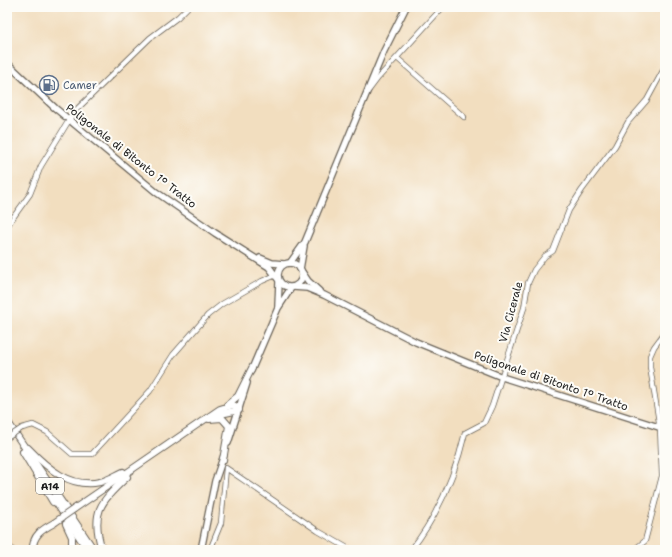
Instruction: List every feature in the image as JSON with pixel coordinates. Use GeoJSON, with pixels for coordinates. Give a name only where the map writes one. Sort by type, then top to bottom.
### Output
{"type":"FeatureCollection","features":[{"type":"Feature","properties":{"kind":"highway"},"geometry":{"type":"LineString","coordinates":[[204,421],[238,396],[252,368]]}},
{"type":"Feature","properties":{"kind":"highway"},"geometry":{"type":"LineString","coordinates":[[224,407],[233,405],[239,409]]}},
{"type":"Feature","properties":{"kind":"highway"},"geometry":{"type":"LineString","coordinates":[[204,421],[221,413],[239,409]]}},
{"type":"Feature","properties":{"kind":"highway"},"geometry":{"type":"LineString","coordinates":[[211,418],[222,418],[229,426],[223,460]]}},
{"type":"Feature","properties":{"kind":"highway","name":"A14"},"geometry":{"type":"LineString","coordinates":[[33,550],[34,539],[39,533],[204,421]]}},
{"type":"Feature","properties":{"kind":"highway","name":"A14"},"geometry":{"type":"LineString","coordinates":[[7,422],[94,550]]}},
{"type":"Feature","properties":{"kind":"highway","name":"A14"},"geometry":{"type":"LineString","coordinates":[[7,428],[88,550]]}},
{"type":"Feature","properties":{"kind":"highway","name":"A14"},"geometry":{"type":"LineString","coordinates":[[16,436],[61,476],[79,482],[89,483],[104,481],[138,466]]}},
{"type":"Feature","properties":{"kind":"highway","name":"A14"},"geometry":{"type":"LineString","coordinates":[[23,452],[69,528],[72,537],[72,550]]}},
{"type":"Feature","properties":{"kind":"highway","name":"A14"},"geometry":{"type":"LineString","coordinates":[[102,550],[97,521],[101,506],[112,490],[138,466]]}},
{"type":"Feature","properties":{"kind":"main road"},"geometry":{"type":"LineString","coordinates":[[201,550],[215,481],[252,368],[278,308],[292,287],[300,282],[302,277],[301,270],[305,242],[384,51],[406,7]]}},
{"type":"Feature","properties":{"kind":"main road","name":"Poligonale di Bitonto 1° Tratto"},"geometry":{"type":"LineString","coordinates":[[7,63],[69,120],[156,192],[215,234],[250,255]]}},
{"type":"Feature","properties":{"kind":"main road"},"geometry":{"type":"LineString","coordinates":[[278,308],[278,279],[280,268],[288,264],[305,242]]}},
{"type":"Feature","properties":{"kind":"main road"},"geometry":{"type":"LineString","coordinates":[[250,255],[272,263],[295,264],[308,281],[324,295]]}},
{"type":"Feature","properties":{"kind":"main road"},"geometry":{"type":"LineString","coordinates":[[250,255],[269,267],[285,286],[307,288],[324,295]]}},
{"type":"Feature","properties":{"kind":"main road","name":"Poligonale di Bitonto 1° Tratto"},"geometry":{"type":"LineString","coordinates":[[324,295],[416,342],[502,377],[663,429]]}},
{"type":"Feature","properties":{"kind":"street"},"geometry":{"type":"LineString","coordinates":[[7,226],[30,194],[41,166],[69,120],[81,104],[150,38],[178,17],[188,7]]}},
{"type":"Feature","properties":{"kind":"street"},"geometry":{"type":"LineString","coordinates":[[365,96],[378,78],[443,7]]}},
{"type":"Feature","properties":{"kind":"street"},"geometry":{"type":"LineString","coordinates":[[397,58],[464,117]]}},
{"type":"Feature","properties":{"kind":"street","name":"Via Cicerale"},"geometry":{"type":"LineString","coordinates":[[411,550],[434,517],[455,470],[466,433],[484,423],[502,377],[524,308],[528,283],[534,270],[545,256],[553,251],[569,210],[595,171],[615,146],[628,122],[647,100],[665,67]]}},
{"type":"Feature","properties":{"kind":"street"},"geometry":{"type":"LineString","coordinates":[[7,438],[22,428],[33,425],[47,432],[72,454],[92,454],[150,391],[174,355],[208,315],[228,300],[266,278],[278,279]]}},
{"type":"Feature","properties":{"kind":"street"},"geometry":{"type":"LineString","coordinates":[[634,550],[645,541],[662,476],[663,429],[650,356],[654,347],[665,332]]}},
{"type":"Feature","properties":{"kind":"street"},"geometry":{"type":"LineString","coordinates":[[210,550],[222,524],[226,468],[318,531],[351,550]]}},
{"type":"Feature","properties":{"kind":"street"},"geometry":{"type":"LineString","coordinates":[[7,544],[12,550]]}},
{"type":"Feature","properties":{"kind":"place","name":"Camer"},"geometry":{"type":"Point","coordinates":[49,85]}}]}
